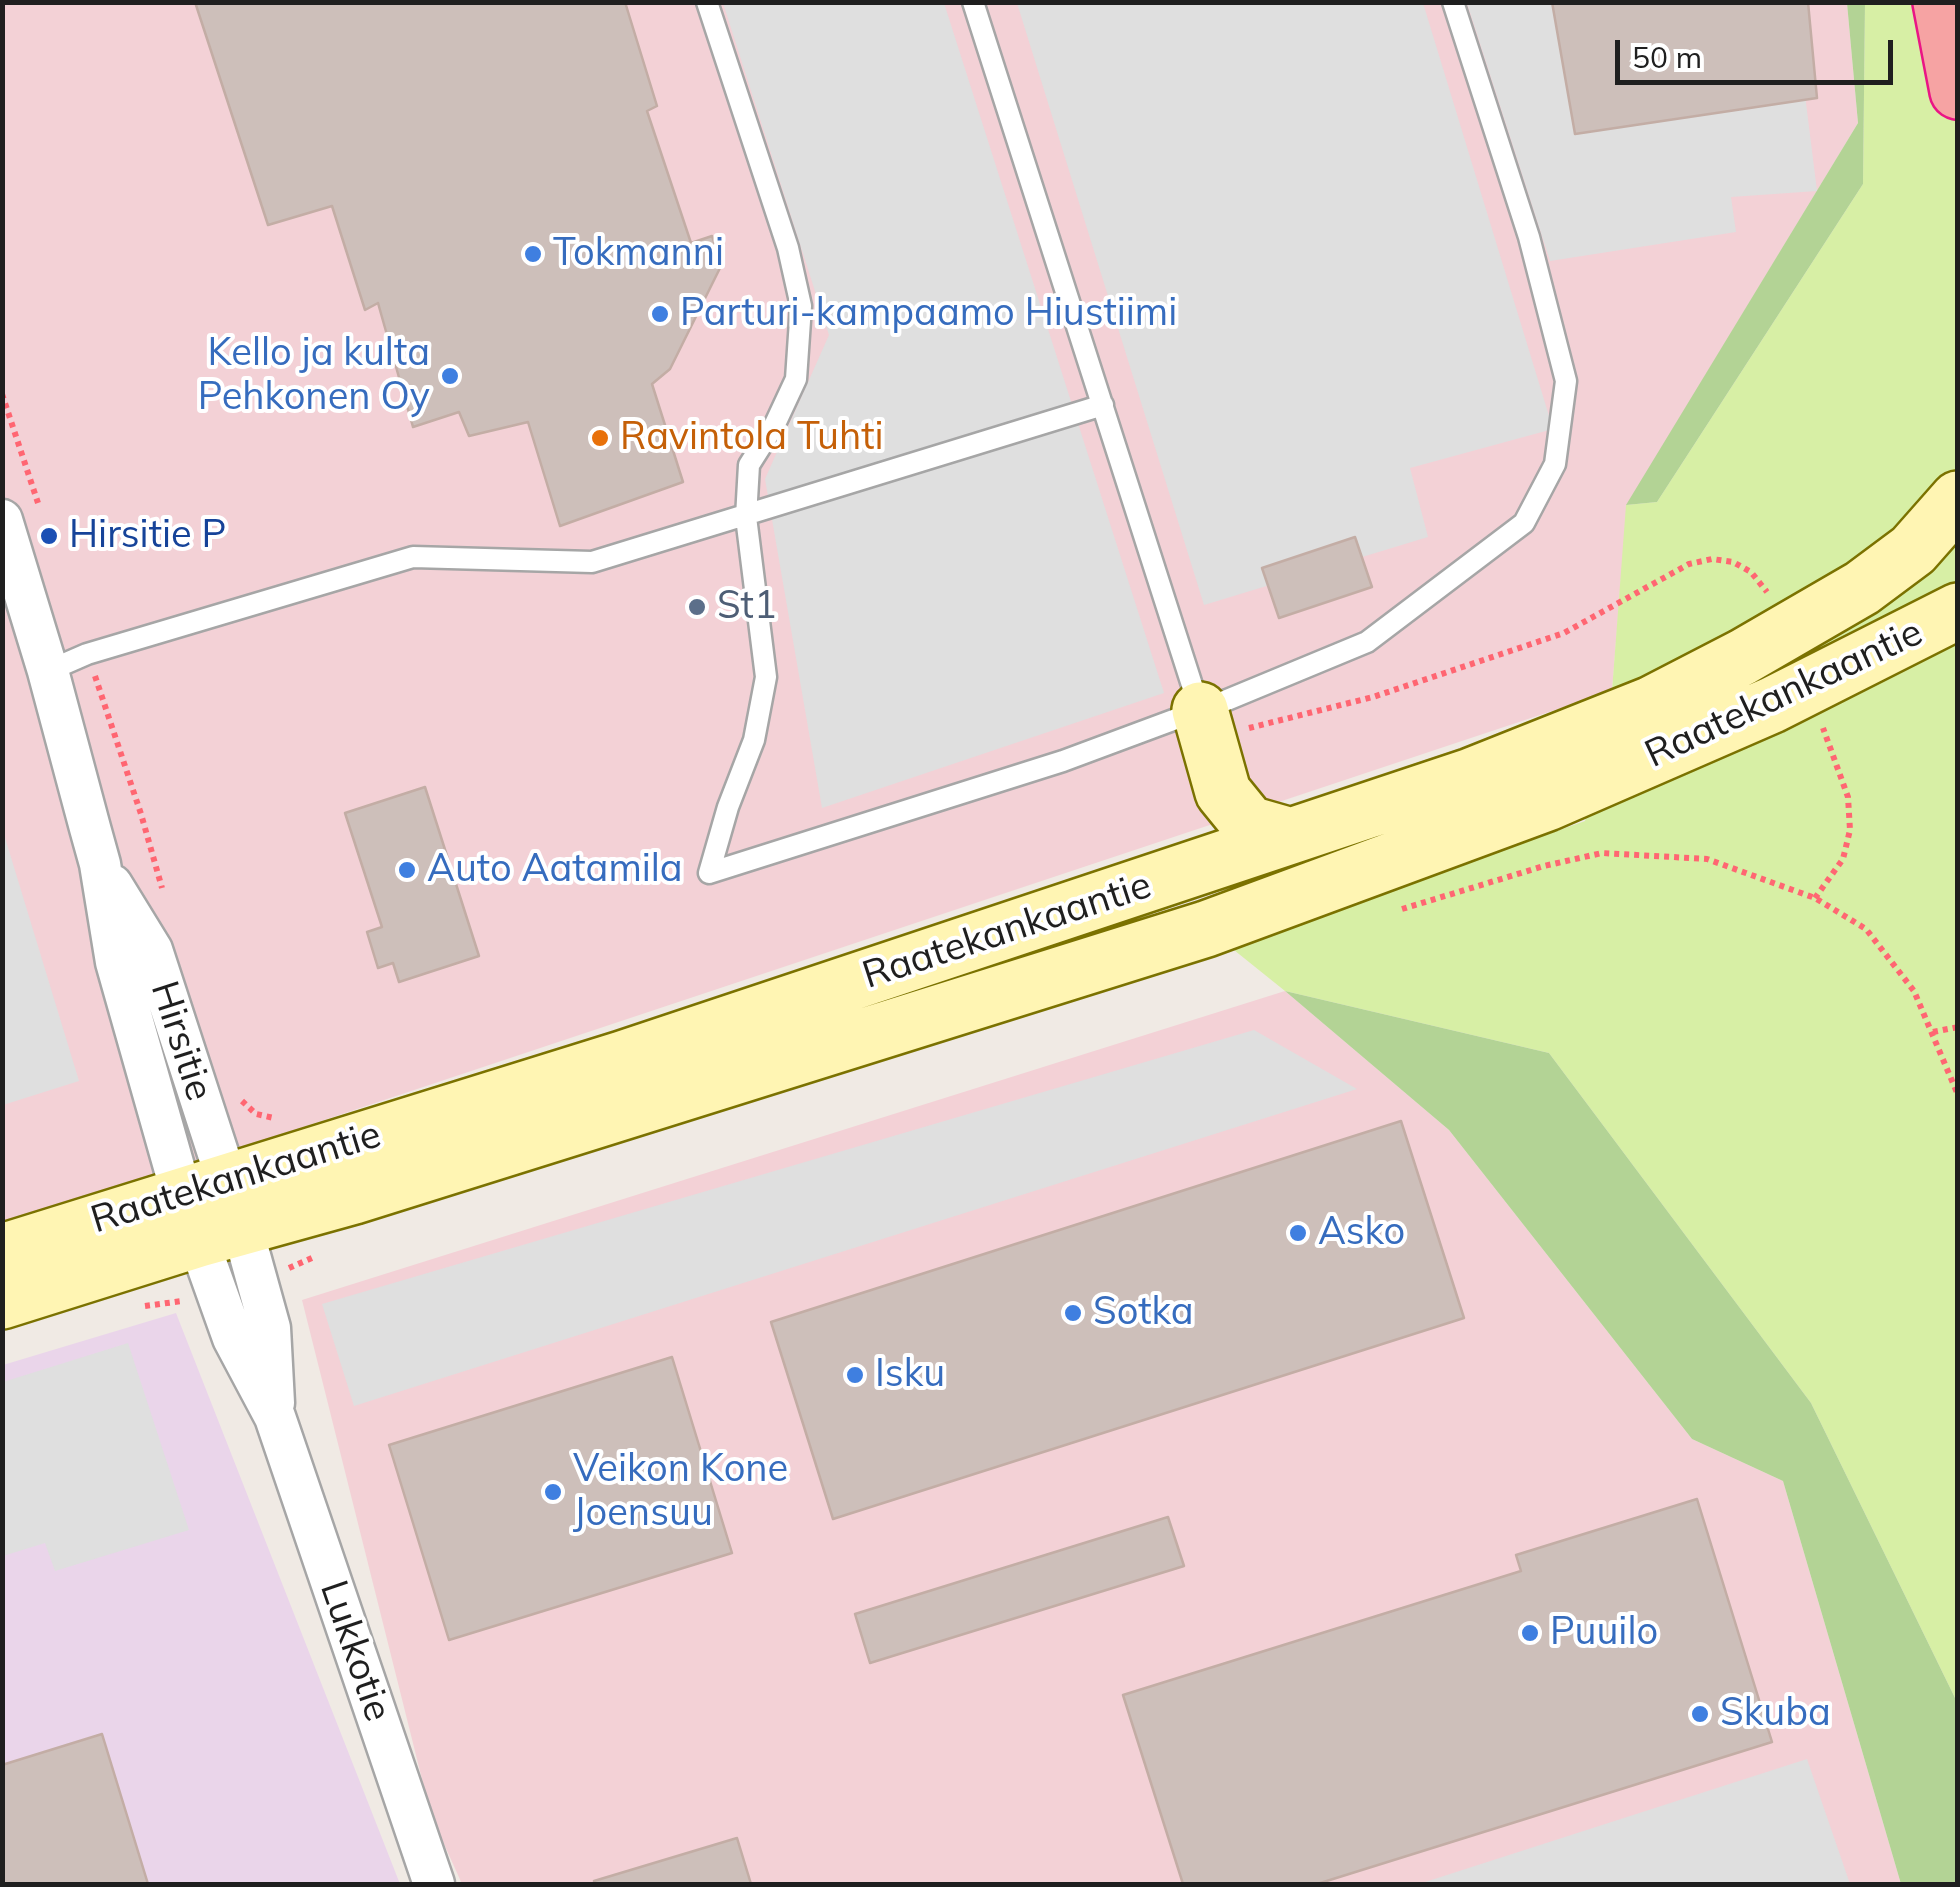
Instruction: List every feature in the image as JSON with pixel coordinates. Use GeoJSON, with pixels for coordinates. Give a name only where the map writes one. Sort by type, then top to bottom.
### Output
{"type":"FeatureCollection","features":[{"type":"Feature","properties":{"kind":"highway"},"geometry":{"type":"LineString","coordinates":[[1941,2],[1958,91]]}},
{"type":"Feature","properties":{"kind":"main road","name":"Raatekankaantie"},"geometry":{"type":"LineString","coordinates":[[2,1302],[212,1210],[622,1059],[1472,776],[1668,696],[1862,588],[1913,550],[1958,499]]}},
{"type":"Feature","properties":{"kind":"main road","name":"Raatekankaantie"},"geometry":{"type":"LineString","coordinates":[[2,1252],[212,1210],[354,1196],[1206,929],[1548,804],[1772,706],[1958,611]]}},
{"type":"Feature","properties":{"kind":"main road"},"geometry":{"type":"LineString","coordinates":[[1219,720],[1223,792],[1249,824],[1291,836]]}},
{"type":"Feature","properties":{"kind":"street","name":"Hirsitie"},"geometry":{"type":"LineString","coordinates":[[2,520],[100,864],[152,950],[212,1210],[270,1328],[275,1416]]}},
{"type":"Feature","properties":{"kind":"street","name":"Lukkotie"},"geometry":{"type":"LineString","coordinates":[[275,1416],[434,1884]]}},
{"type":"Feature","properties":{"kind":"lane"},"geometry":{"type":"LineString","coordinates":[[708,2],[788,248],[801,306],[796,379],[775,424],[749,465],[746,517],[766,677],[754,740],[728,807],[709,874],[1063,761],[1219,720],[1367,642],[1524,522],[1555,464],[1566,381],[1529,236],[1453,2]]}},
{"type":"Feature","properties":{"kind":"lane"},"geometry":{"type":"LineString","coordinates":[[973,2],[1102,406],[1219,720]]}},
{"type":"Feature","properties":{"kind":"lane"},"geometry":{"type":"LineString","coordinates":[[48,671],[87,654],[414,557],[592,562],[1102,406]]}},
{"type":"Feature","properties":{"kind":"path"},"geometry":{"type":"LineString","coordinates":[[2,394],[43,518]]}},
{"type":"Feature","properties":{"kind":"path"},"geometry":{"type":"LineString","coordinates":[[1219,720],[1373,697],[1564,634],[1689,564],[1712,559],[1733,562],[1764,586],[1770,599]]}},
{"type":"Feature","properties":{"kind":"path"},"geometry":{"type":"LineString","coordinates":[[87,654],[142,814],[167,905]]}},
{"type":"Feature","properties":{"kind":"path"},"geometry":{"type":"LineString","coordinates":[[1815,898],[1842,859],[1850,830],[1848,797],[1820,720]]}},
{"type":"Feature","properties":{"kind":"path"},"geometry":{"type":"LineString","coordinates":[[1544,866],[1602,853],[1707,859],[1815,898],[1866,928],[1914,991],[1958,1095]]}},
{"type":"Feature","properties":{"kind":"path"},"geometry":{"type":"LineString","coordinates":[[1933,1032],[1958,1027]]}},
{"type":"Feature","properties":{"kind":"path"},"geometry":{"type":"LineString","coordinates":[[239,1098],[256,1114],[280,1119]]}},
{"type":"Feature","properties":{"kind":"shaded area"},"geometry":{"type":"Polygon","coordinates":[[[3,3],[1847,3],[1858,123],[1627,505],[1612,691],[189,1165],[3,1223],[3,3]]]}},
{"type":"Feature","properties":{"kind":"shaded area"},"geometry":{"type":"Polygon","coordinates":[[[723,3],[944,3],[1164,693],[822,808],[765,479],[829,335],[723,3]]]}},
{"type":"Feature","properties":{"kind":"shaded area"},"geometry":{"type":"Polygon","coordinates":[[[1017,3],[1423,3],[1553,429],[1410,468],[1428,537],[1204,605],[1017,3]]]}},
{"type":"Feature","properties":{"kind":"shaded area"},"geometry":{"type":"Polygon","coordinates":[[[1467,3],[1570,3],[1804,87],[1817,191],[1731,197],[1736,232],[1550,261],[1467,3]]]}},
{"type":"Feature","properties":{"kind":"shaded area"},"geometry":{"type":"Polygon","coordinates":[[[3,831],[79,1081],[2,1105],[3,831]]]}},
{"type":"Feature","properties":{"kind":"shaded area"},"geometry":{"type":"Polygon","coordinates":[[[1285,991],[1449,1130],[1692,1439],[1783,1481],[1901,1884],[462,1884],[431,1815],[302,1300],[1285,991]]]}},
{"type":"Feature","properties":{"kind":"shaded area"},"geometry":{"type":"Polygon","coordinates":[[[1254,1030],[1357,1089],[354,1406],[322,1304],[1254,1030]]]}},
{"type":"Feature","properties":{"kind":"shaded area"},"geometry":{"type":"Polygon","coordinates":[[[176,1313],[400,1884],[3,1884],[3,1365],[176,1313]]]}},
{"type":"Feature","properties":{"kind":"shaded area"},"geometry":{"type":"Polygon","coordinates":[[[128,1343],[189,1530],[55,1571],[45,1543],[3,1556],[3,1382],[128,1343]]]}},
{"type":"Feature","properties":{"kind":"shaded area"},"geometry":{"type":"Polygon","coordinates":[[[1807,1759],[1850,1884],[1419,1884],[1807,1759]]]}},
{"type":"Feature","properties":{"kind":"green space"},"geometry":{"type":"Polygon","coordinates":[[[1847,3],[1865,3],[1863,184],[1657,502],[1626,505],[1858,123],[1847,3]]]}},
{"type":"Feature","properties":{"kind":"green space"},"geometry":{"type":"Polygon","coordinates":[[[1865,3],[1957,3],[1957,1702],[1811,1403],[1549,1053],[1285,991],[1229,946],[1585,821],[1612,691],[1626,505],[1657,502],[1863,184],[1865,3]]]}},
{"type":"Feature","properties":{"kind":"green space"},"geometry":{"type":"Polygon","coordinates":[[[1285,991],[1549,1053],[1811,1403],[1957,1702],[1957,1884],[1901,1884],[1783,1481],[1692,1439],[1449,1130],[1285,991]]]}},
{"type":"Feature","properties":{"kind":"building","name":"Tokmanni"},"geometry":{"type":"Polygon","coordinates":[[[195,2],[625,2],[657,106],[647,111],[691,243],[712,236],[722,264],[670,369],[652,384],[683,482],[560,526],[528,422],[469,436],[459,412],[413,427],[378,303],[365,310],[332,206],[268,225],[195,2]]]}},
{"type":"Feature","properties":{"kind":"building"},"geometry":{"type":"Polygon","coordinates":[[[1552,2],[1808,2],[1817,98],[1575,134],[1552,2]]]}},
{"type":"Feature","properties":{"kind":"building"},"geometry":{"type":"Polygon","coordinates":[[[1355,537],[1372,587],[1279,618],[1262,568],[1355,537]]]}},
{"type":"Feature","properties":{"kind":"building","name":"Auto Aatamila"},"geometry":{"type":"Polygon","coordinates":[[[425,787],[479,956],[399,982],[393,963],[378,968],[367,932],[382,927],[345,813],[425,787]]]}},
{"type":"Feature","properties":{"kind":"building"},"geometry":{"type":"Polygon","coordinates":[[[1401,1121],[1464,1318],[833,1519],[771,1322],[1401,1121]]]}},
{"type":"Feature","properties":{"kind":"building"},"geometry":{"type":"Polygon","coordinates":[[[672,1357],[732,1553],[449,1640],[389,1445],[672,1357]]]}},
{"type":"Feature","properties":{"kind":"building","name":"Puuilo"},"geometry":{"type":"Polygon","coordinates":[[[1697,1499],[1772,1742],[1317,1884],[1183,1884],[1123,1695],[1521,1571],[1516,1555],[1697,1499]]]}},
{"type":"Feature","properties":{"kind":"building"},"geometry":{"type":"Polygon","coordinates":[[[1168,1517],[1184,1566],[870,1663],[855,1614],[1168,1517]]]}},
{"type":"Feature","properties":{"kind":"building"},"geometry":{"type":"Polygon","coordinates":[[[102,1734],[148,1884],[2,1884],[2,1765],[102,1734]]]}},
{"type":"Feature","properties":{"kind":"building"},"geometry":{"type":"Polygon","coordinates":[[[737,1838],[751,1884],[594,1881],[737,1838]]]}},
{"type":"Feature","properties":{"kind":"place","name":"Tokmanni"},"geometry":{"type":"Point","coordinates":[533,254]}},
{"type":"Feature","properties":{"kind":"place","name":"Parturi-kampaamo Hiustiimi"},"geometry":{"type":"Point","coordinates":[660,314]}},
{"type":"Feature","properties":{"kind":"place","name":"Kello ja kulta Pehkonen Oy"},"geometry":{"type":"Point","coordinates":[450,376]}},
{"type":"Feature","properties":{"kind":"place","name":"Ravintola Tuhti"},"geometry":{"type":"Point","coordinates":[600,438]}},
{"type":"Feature","properties":{"kind":"place","name":"Hirsitie P"},"geometry":{"type":"Point","coordinates":[49,536]}},
{"type":"Feature","properties":{"kind":"place","name":"St1"},"geometry":{"type":"Point","coordinates":[697,607]}},
{"type":"Feature","properties":{"kind":"place","name":"Auto Aatamila"},"geometry":{"type":"Point","coordinates":[407,870]}},
{"type":"Feature","properties":{"kind":"place","name":"Asko"},"geometry":{"type":"Point","coordinates":[1298,1233]}},
{"type":"Feature","properties":{"kind":"place","name":"Sotka"},"geometry":{"type":"Point","coordinates":[1073,1313]}},
{"type":"Feature","properties":{"kind":"place","name":"Isku"},"geometry":{"type":"Point","coordinates":[855,1375]}},
{"type":"Feature","properties":{"kind":"place","name":"Veikon Kone Joensuu"},"geometry":{"type":"Point","coordinates":[553,1492]}},
{"type":"Feature","properties":{"kind":"place","name":"Puuilo"},"geometry":{"type":"Point","coordinates":[1530,1633]}},
{"type":"Feature","properties":{"kind":"place","name":"Skuba"},"geometry":{"type":"Point","coordinates":[1700,1714]}}]}
